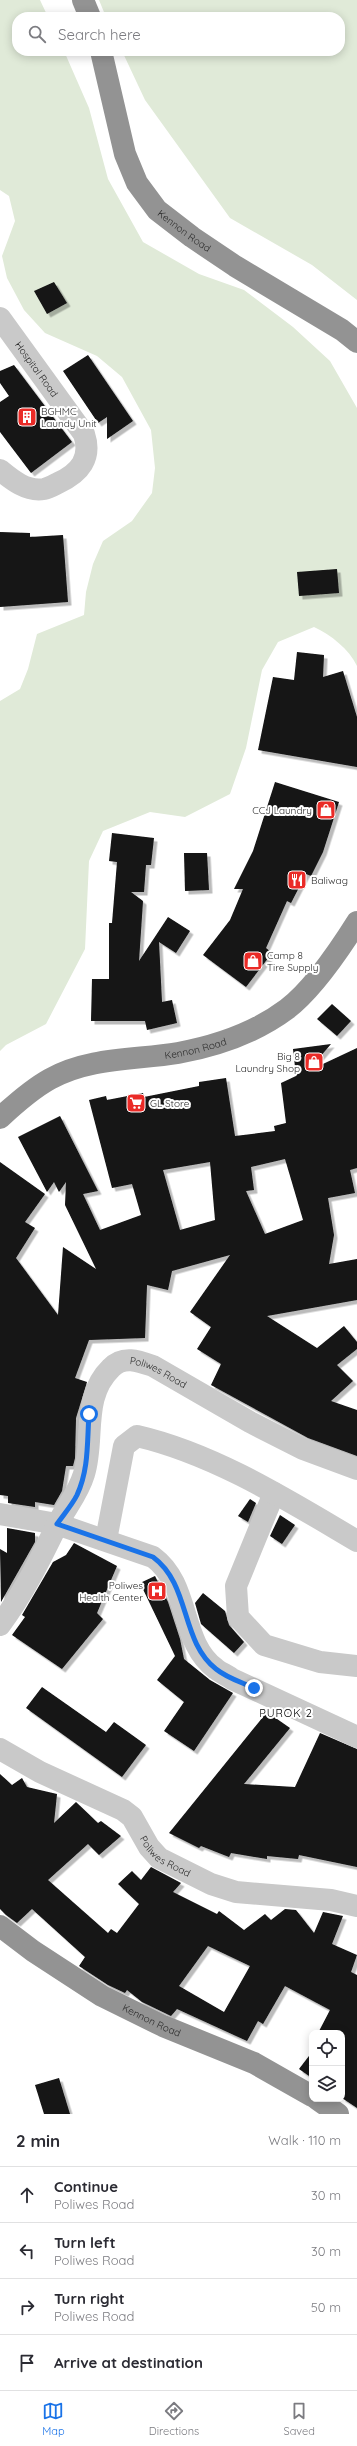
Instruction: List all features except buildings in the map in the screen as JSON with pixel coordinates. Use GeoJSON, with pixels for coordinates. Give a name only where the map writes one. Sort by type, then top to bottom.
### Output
{"type":"FeatureCollection","features":[{"type":"Feature","properties":{"kind":"highway"},"geometry":{"type":"LineString","coordinates":[[83,0],[88,12]]}},
{"type":"Feature","properties":{"kind":"highway","name":"Kennon Road"},"geometry":{"type":"LineString","coordinates":[[102,56],[124,154],[138,183],[157,210],[192,237],[342,330],[357,342]]}},
{"type":"Feature","properties":{"kind":"highway","name":"Kennon Road"},"geometry":{"type":"LineString","coordinates":[[0,1118],[30,1092],[51,1078],[79,1068],[116,1060],[177,1053],[213,1045],[251,1031],[287,1009],[302,996],[329,964],[357,922]]}},
{"type":"Feature","properties":{"kind":"highway","name":"Kennon Road"},"geometry":{"type":"LineString","coordinates":[[0,1926],[33,1951],[102,1996],[163,2026],[254,2063],[309,2094]]}},
{"type":"Feature","properties":{"kind":"highway"},"geometry":{"type":"LineString","coordinates":[[321,2102],[338,2114]]}},
{"type":"Feature","properties":{"kind":"street","name":"Hospital Road"},"geometry":{"type":"LineString","coordinates":[[0,318],[84,434],[88,446],[86,456],[73,475],[44,489],[21,485],[0,470]]}},
{"type":"Feature","properties":{"kind":"street","name":"Poliwes Road"},"geometry":{"type":"LineString","coordinates":[[0,1625],[44,1555],[57,1524],[77,1495],[84,1474],[88,1451],[89,1414],[93,1398],[111,1368],[121,1361],[136,1360],[153,1366],[250,1422],[303,1449],[357,1469]]}},
{"type":"Feature","properties":{"kind":"street"},"geometry":{"type":"LineString","coordinates":[[106,1540],[124,1446],[138,1436],[170,1444],[274,1492],[357,1541]]}},
{"type":"Feature","properties":{"kind":"street"},"geometry":{"type":"LineString","coordinates":[[274,1492],[236,1586],[238,1617],[264,1645],[320,1662],[357,1666]]}},
{"type":"Feature","properties":{"kind":"street"},"geometry":{"type":"LineString","coordinates":[[0,1514],[57,1524],[153,1557],[164,1565],[174,1579],[195,1639],[202,1654],[215,1668],[232,1678],[357,1737]]}},
{"type":"Feature","properties":{"kind":"street","name":"Poliwes Road"},"geometry":{"type":"LineString","coordinates":[[0,1749],[46,1774],[123,1810],[132,1817],[149,1847],[159,1858],[211,1884],[236,1892],[331,1900],[357,1906]]}},
{"type":"Feature","properties":{"kind":"green space"},"geometry":{"type":"Polygon","coordinates":[[[0,0],[40,0],[46,12],[12,12],[12,56],[66,56],[89,108],[108,179],[143,242],[199,274],[244,290],[293,327],[330,361],[357,408],[357,666],[354,660],[339,643],[314,627],[278,642],[262,670],[246,748],[230,794],[185,817],[150,812],[103,831],[89,861],[85,949],[46,1024],[6,1045],[0,1051],[0,701],[20,689],[28,669],[37,634],[84,615],[86,592],[93,564],[103,541],[132,521],[152,493],[155,468],[151,430],[122,377],[97,356],[45,333],[24,310],[7,278],[2,256],[15,221],[9,196],[0,190],[0,0]]]}},
{"type":"Feature","properties":{"kind":"green space"},"geometry":{"type":"Polygon","coordinates":[[[99,0],[357,0],[357,300],[312,265],[230,218],[145,100],[124,56],[345,56],[345,12],[104,12],[99,0]]]}},
{"type":"Feature","properties":{"kind":"place","name":"BGHMC Laundy Unit"},"geometry":{"type":"Point","coordinates":[27,417]}},
{"type":"Feature","properties":{"kind":"place","name":"CCJ Laundry"},"geometry":{"type":"Point","coordinates":[326,810]}},
{"type":"Feature","properties":{"kind":"place","name":"Baliwag"},"geometry":{"type":"Point","coordinates":[297,880]}},
{"type":"Feature","properties":{"kind":"place","name":"Camp 8 Tire Supply"},"geometry":{"type":"Point","coordinates":[253,961]}},
{"type":"Feature","properties":{"kind":"place","name":"Big 8 Laundry Shop"},"geometry":{"type":"Point","coordinates":[314,1062]}},
{"type":"Feature","properties":{"kind":"place","name":"GL Store"},"geometry":{"type":"Point","coordinates":[136,1103]}},
{"type":"Feature","properties":{"kind":"place","name":"Poliwes Health Center"},"geometry":{"type":"Point","coordinates":[157,1591]}},
{"type":"Feature","properties":{"kind":"district","name":"PUROK 2"},"geometry":{"type":"Point","coordinates":[286,1713]}},
{"type":"Feature","properties":{"kind":"route"},"geometry":{"type":"LineString","coordinates":[[89,1414],[88,1451],[84,1474],[77,1495],[57,1524],[153,1557],[164,1565],[174,1579],[186,1617],[202,1654],[215,1668],[254,1688]]}}]}
